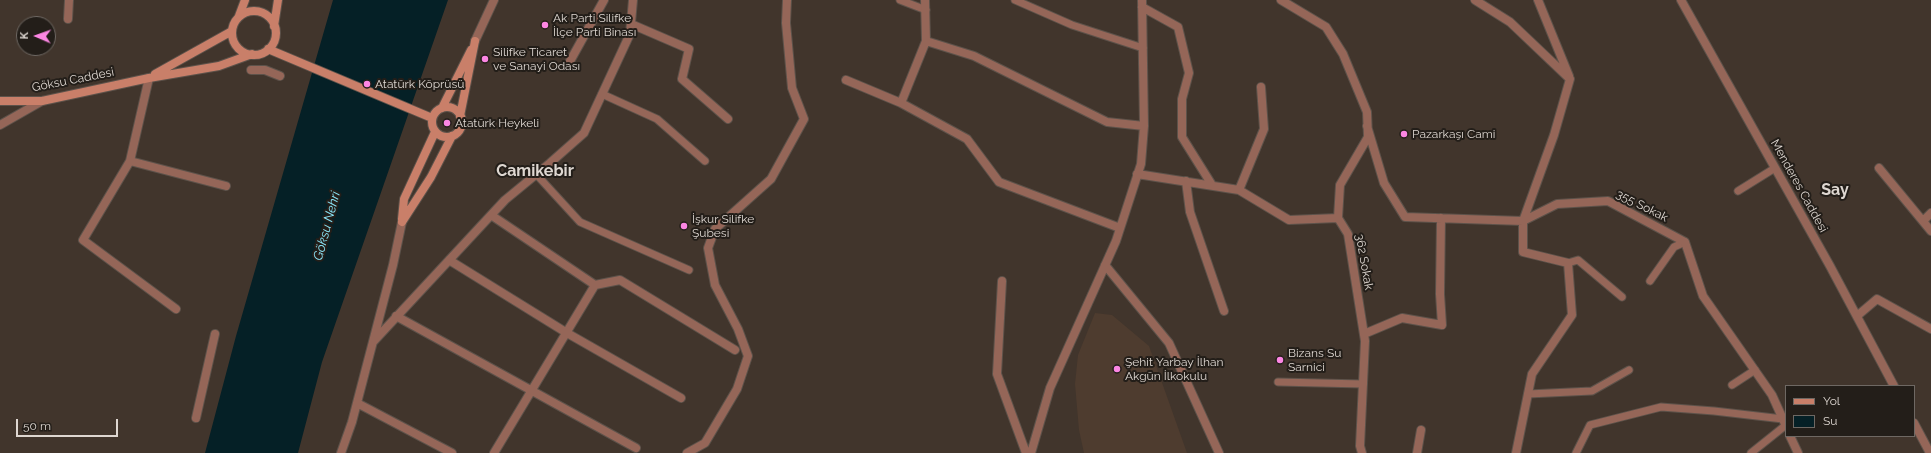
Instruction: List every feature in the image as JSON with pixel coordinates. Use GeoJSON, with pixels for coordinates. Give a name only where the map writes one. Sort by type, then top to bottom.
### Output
{"type":"FeatureCollection","features":[{"type":"Feature","properties":{"kind":"main road"},"geometry":{"type":"LineString","coordinates":[[240,16],[245,0]]}},
{"type":"Feature","properties":{"kind":"main road"},"geometry":{"type":"LineString","coordinates":[[274,26],[270,19],[260,12],[247,12],[240,16],[234,23],[232,31],[233,39],[237,47],[244,52],[252,54],[260,53],[268,49],[273,43],[275,35],[274,26],[278,0]]}},
{"type":"Feature","properties":{"kind":"main road","name":"Göksu Caddesi"},"geometry":{"type":"LineString","coordinates":[[149,78],[232,31]]}},
{"type":"Feature","properties":{"kind":"main road"},"geometry":{"type":"LineString","coordinates":[[442,108],[456,110],[462,123],[460,130],[448,138],[435,132],[432,126],[432,118],[436,112],[442,108],[475,41]]}},
{"type":"Feature","properties":{"kind":"main road"},"geometry":{"type":"LineString","coordinates":[[460,116],[475,41]]}},
{"type":"Feature","properties":{"kind":"main road"},"geometry":{"type":"LineString","coordinates":[[268,49],[432,118]]}},
{"type":"Feature","properties":{"kind":"main road","name":"Göksu Caddesi"},"geometry":{"type":"LineString","coordinates":[[0,101],[42,101],[149,78],[219,66],[252,54]]}},
{"type":"Feature","properties":{"kind":"main road"},"geometry":{"type":"LineString","coordinates":[[402,222],[404,199],[435,132]]}},
{"type":"Feature","properties":{"kind":"main road"},"geometry":{"type":"LineString","coordinates":[[402,222],[431,177],[452,136]]}},
{"type":"Feature","properties":{"kind":"street"},"geometry":{"type":"LineString","coordinates":[[68,19],[69,0]]}},
{"type":"Feature","properties":{"kind":"street"},"geometry":{"type":"LineString","coordinates":[[475,41],[494,0]]}},
{"type":"Feature","properties":{"kind":"street"},"geometry":{"type":"LineString","coordinates":[[569,63],[604,0]]}},
{"type":"Feature","properties":{"kind":"street"},"geometry":{"type":"LineString","coordinates":[[373,342],[505,200],[584,133],[630,34],[633,0]]}},
{"type":"Feature","properties":{"kind":"street"},"geometry":{"type":"LineString","coordinates":[[687,453],[705,443],[736,389],[748,356],[738,329],[715,285],[708,248],[715,229],[771,179],[804,119],[792,88],[786,23],[787,0]]}},
{"type":"Feature","properties":{"kind":"street"},"geometry":{"type":"LineString","coordinates":[[901,103],[926,41],[925,0]]}},
{"type":"Feature","properties":{"kind":"street"},"geometry":{"type":"LineString","coordinates":[[1138,174],[1239,190],[1289,220],[1338,218],[1340,185],[1368,137],[1367,112],[1342,54],[1326,27],[1281,0]]}},
{"type":"Feature","properties":{"kind":"street"},"geometry":{"type":"LineString","coordinates":[[1475,0],[1510,22],[1570,79]]}},
{"type":"Feature","properties":{"kind":"street"},"geometry":{"type":"LineString","coordinates":[[1516,453],[1532,374],[1572,315],[1568,263],[1523,252],[1523,221],[1554,135],[1570,79],[1538,0]]}},
{"type":"Feature","properties":{"kind":"street","name":"Menderes Caddesi"},"geometry":{"type":"LineString","coordinates":[[1681,0],[1776,168],[1893,385]]}},
{"type":"Feature","properties":{"kind":"street"},"geometry":{"type":"LineString","coordinates":[[1686,0],[1689,14]]}},
{"type":"Feature","properties":{"kind":"street"},"geometry":{"type":"LineString","coordinates":[[1031,453],[1050,388],[1105,265],[1120,228],[1141,164],[1144,126],[1142,3]]}},
{"type":"Feature","properties":{"kind":"street"},"geometry":{"type":"LineString","coordinates":[[1142,3],[1178,27],[1188,73],[1182,99],[1182,137],[1212,185]]}},
{"type":"Feature","properties":{"kind":"street"},"geometry":{"type":"LineString","coordinates":[[631,24],[689,49],[682,79],[728,119]]}},
{"type":"Feature","properties":{"kind":"street"},"geometry":{"type":"LineString","coordinates":[[926,41],[974,56],[1107,122],[1144,126]]}},
{"type":"Feature","properties":{"kind":"street"},"geometry":{"type":"LineString","coordinates":[[251,70],[265,70],[280,76]]}},
{"type":"Feature","properties":{"kind":"street"},"geometry":{"type":"LineString","coordinates":[[149,78],[130,161],[83,240],[176,309]]}},
{"type":"Feature","properties":{"kind":"street"},"geometry":{"type":"LineString","coordinates":[[846,80],[901,103],[967,139],[999,182],[1120,228]]}},
{"type":"Feature","properties":{"kind":"street"},"geometry":{"type":"LineString","coordinates":[[1239,190],[1264,129],[1261,86]]}},
{"type":"Feature","properties":{"kind":"street"},"geometry":{"type":"LineString","coordinates":[[0,125],[42,101]]}},
{"type":"Feature","properties":{"kind":"street","name":"355 Sokak"},"geometry":{"type":"LineString","coordinates":[[1368,126],[1384,183],[1405,216],[1523,221],[1558,204],[1608,201],[1685,242]]}},
{"type":"Feature","properties":{"kind":"street"},"geometry":{"type":"LineString","coordinates":[[130,161],[226,186]]}},
{"type":"Feature","properties":{"kind":"street"},"geometry":{"type":"LineString","coordinates":[[1880,168],[1931,231]]}},
{"type":"Feature","properties":{"kind":"street"},"geometry":{"type":"LineString","coordinates":[[1186,181],[1190,212],[1224,311]]}},
{"type":"Feature","properties":{"kind":"street"},"geometry":{"type":"LineString","coordinates":[[1923,221],[1931,213]]}},
{"type":"Feature","properties":{"kind":"street"},"geometry":{"type":"LineString","coordinates":[[491,215],[595,286]]}},
{"type":"Feature","properties":{"kind":"street","name":"362 Sokak"},"geometry":{"type":"LineString","coordinates":[[1338,218],[1348,234],[1364,334],[1360,446],[1362,453]]}},
{"type":"Feature","properties":{"kind":"street"},"geometry":{"type":"LineString","coordinates":[[1364,334],[1402,318],[1442,325],[1440,294],[1441,218]]}},
{"type":"Feature","properties":{"kind":"street"},"geometry":{"type":"LineString","coordinates":[[341,453],[357,403],[393,265],[402,222]]}},
{"type":"Feature","properties":{"kind":"street"},"geometry":{"type":"LineString","coordinates":[[1685,242],[1703,296],[1772,394],[1785,423]]}},
{"type":"Feature","properties":{"kind":"street"},"geometry":{"type":"LineString","coordinates":[[449,260],[567,333],[681,398]]}},
{"type":"Feature","properties":{"kind":"street"},"geometry":{"type":"LineString","coordinates":[[1105,265],[1169,343],[1219,453]]}},
{"type":"Feature","properties":{"kind":"street"},"geometry":{"type":"LineString","coordinates":[[494,453],[595,286],[620,280],[735,350]]}},
{"type":"Feature","properties":{"kind":"street"},"geometry":{"type":"LineString","coordinates":[[1002,281],[997,374],[1026,453]]}},
{"type":"Feature","properties":{"kind":"street"},"geometry":{"type":"LineString","coordinates":[[1857,316],[1877,299],[1931,328]]}},
{"type":"Feature","properties":{"kind":"street"},"geometry":{"type":"LineString","coordinates":[[396,316],[636,448]]}},
{"type":"Feature","properties":{"kind":"street"},"geometry":{"type":"LineString","coordinates":[[196,418],[215,334]]}},
{"type":"Feature","properties":{"kind":"street"},"geometry":{"type":"LineString","coordinates":[[357,403],[452,453]]}},
{"type":"Feature","properties":{"kind":"street"},"geometry":{"type":"LineString","coordinates":[[1915,424],[1930,453]]}},
{"type":"Feature","properties":{"kind":"street"},"geometry":{"type":"LineString","coordinates":[[1417,453],[1421,430]]}},
{"type":"Feature","properties":{"kind":"street"},"geometry":{"type":"LineString","coordinates":[[1790,437],[1798,453]]}},
{"type":"Feature","properties":{"kind":"lane"},"geometry":{"type":"LineString","coordinates":[[900,0],[926,10]]}},
{"type":"Feature","properties":{"kind":"lane"},"geometry":{"type":"LineString","coordinates":[[1015,0],[1072,25],[1143,48]]}},
{"type":"Feature","properties":{"kind":"lane"},"geometry":{"type":"LineString","coordinates":[[602,94],[657,120],[705,162]]}},
{"type":"Feature","properties":{"kind":"lane"},"geometry":{"type":"LineString","coordinates":[[1738,191],[1776,168]]}},
{"type":"Feature","properties":{"kind":"lane"},"geometry":{"type":"LineString","coordinates":[[536,174],[580,222],[689,270]]}},
{"type":"Feature","properties":{"kind":"lane"},"geometry":{"type":"LineString","coordinates":[[1650,281],[1674,247],[1685,242]]}},
{"type":"Feature","properties":{"kind":"lane"},"geometry":{"type":"LineString","coordinates":[[1568,263],[1578,260],[1622,297]]}},
{"type":"Feature","properties":{"kind":"lane"},"geometry":{"type":"LineString","coordinates":[[1528,394],[1592,391],[1629,370]]}},
{"type":"Feature","properties":{"kind":"lane"},"geometry":{"type":"LineString","coordinates":[[1732,385],[1755,370]]}},
{"type":"Feature","properties":{"kind":"lane"},"geometry":{"type":"LineString","coordinates":[[1278,382],[1363,384]]}},
{"type":"Feature","properties":{"kind":"lane"},"geometry":{"type":"LineString","coordinates":[[1576,453],[1590,425],[1661,407],[1714,411],[1785,423]]}},
{"type":"Feature","properties":{"kind":"lane"},"geometry":{"type":"LineString","coordinates":[[1751,453],[1785,423]]}},
{"type":"Feature","properties":{"kind":"shaded area","name":"Şehit Yarbay İlhan Akgün İlkokulu"},"geometry":{"type":"Polygon","coordinates":[[[1095,313],[1112,315],[1149,346],[1187,453],[1084,453],[1079,430],[1075,384],[1078,355],[1095,313]]]}},
{"type":"Feature","properties":{"kind":"water","name":"Göksu Nehri"},"geometry":{"type":"Polygon","coordinates":[[[333,0],[448,0],[322,362],[298,453],[205,453],[236,336],[333,0]]]}},
{"type":"Feature","properties":{"kind":"place","name":"Ak Parti Silifke İlçe Parti Binası"},"geometry":{"type":"Point","coordinates":[545,25]}},
{"type":"Feature","properties":{"kind":"place","name":"Silifke Ticaret ve Sanayi Odası"},"geometry":{"type":"Point","coordinates":[485,59]}},
{"type":"Feature","properties":{"kind":"place","name":"Atatürk Köprüsü"},"geometry":{"type":"Point","coordinates":[367,84]}},
{"type":"Feature","properties":{"kind":"place","name":"Atatürk Heykeli"},"geometry":{"type":"Point","coordinates":[447,123]}},
{"type":"Feature","properties":{"kind":"place","name":"Pazarkaşı Cami"},"geometry":{"type":"Point","coordinates":[1404,134]}},
{"type":"Feature","properties":{"kind":"place","name":"İşkur Silifke Şubesi"},"geometry":{"type":"Point","coordinates":[684,226]}},
{"type":"Feature","properties":{"kind":"place","name":"Bizans Su Sarnici"},"geometry":{"type":"Point","coordinates":[1280,360]}},
{"type":"Feature","properties":{"kind":"place","name":"Şehit Yarbay İlhan Akgün İlkokulu"},"geometry":{"type":"Point","coordinates":[1117,369]}},
{"type":"Feature","properties":{"kind":"district","name":"Camikebir"},"geometry":{"type":"Point","coordinates":[535,171]}},
{"type":"Feature","properties":{"kind":"district","name":"Say"},"geometry":{"type":"Point","coordinates":[1835,190]}}]}
